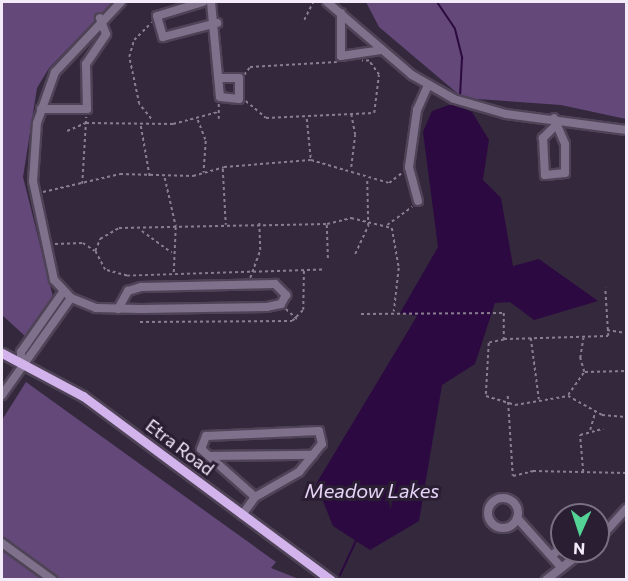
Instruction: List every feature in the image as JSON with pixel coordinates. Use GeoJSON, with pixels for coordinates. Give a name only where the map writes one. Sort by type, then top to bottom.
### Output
{"type":"FeatureCollection","features":[{"type":"Feature","properties":{"kind":"main road","name":"Etra Road"},"geometry":{"type":"LineString","coordinates":[[2,353],[83,396],[331,579]]}},
{"type":"Feature","properties":{"kind":"street"},"geometry":{"type":"LineString","coordinates":[[118,309],[132,287],[248,285],[284,288],[281,304],[118,309],[86,306],[71,298],[63,292],[47,266],[34,196],[32,163],[41,109],[55,72],[100,18],[121,2]]}},
{"type":"Feature","properties":{"kind":"street"},"geometry":{"type":"LineString","coordinates":[[202,2],[158,19],[163,37],[217,23]]}},
{"type":"Feature","properties":{"kind":"street"},"geometry":{"type":"LineString","coordinates":[[211,2],[217,23],[220,97],[239,99],[239,78],[220,78]]}},
{"type":"Feature","properties":{"kind":"street"},"geometry":{"type":"LineString","coordinates":[[327,2],[341,12],[381,50],[428,85],[454,99],[472,106],[554,123],[627,130]]}},
{"type":"Feature","properties":{"kind":"street"},"geometry":{"type":"LineString","coordinates":[[341,12],[341,56],[381,50]]}},
{"type":"Feature","properties":{"kind":"street"},"geometry":{"type":"LineString","coordinates":[[41,109],[85,109],[86,64],[106,34],[100,18]]}},
{"type":"Feature","properties":{"kind":"street"},"geometry":{"type":"LineString","coordinates":[[418,201],[409,167],[417,110],[428,85]]}},
{"type":"Feature","properties":{"kind":"street"},"geometry":{"type":"LineString","coordinates":[[554,123],[563,134],[565,173],[544,176],[543,138],[554,123]]}},
{"type":"Feature","properties":{"kind":"street"},"geometry":{"type":"LineString","coordinates":[[21,363],[21,352],[63,292]]}},
{"type":"Feature","properties":{"kind":"street"},"geometry":{"type":"LineString","coordinates":[[2,395],[21,363],[71,298]]}},
{"type":"Feature","properties":{"kind":"street"},"geometry":{"type":"LineString","coordinates":[[242,515],[255,497],[299,472],[322,444],[319,431],[211,432],[201,442],[209,456],[255,497]]}},
{"type":"Feature","properties":{"kind":"street"},"geometry":{"type":"LineString","coordinates":[[209,456],[313,455]]}},
{"type":"Feature","properties":{"kind":"street"},"geometry":{"type":"LineString","coordinates":[[610,527],[627,509]]}},
{"type":"Feature","properties":{"kind":"street"},"geometry":{"type":"LineString","coordinates":[[518,518],[550,553]]}},
{"type":"Feature","properties":{"kind":"street"},"geometry":{"type":"LineString","coordinates":[[2,543],[53,579]]}},
{"type":"Feature","properties":{"kind":"street"},"geometry":{"type":"LineString","coordinates":[[558,563],[561,567]]}},
{"type":"Feature","properties":{"kind":"street"},"geometry":{"type":"LineString","coordinates":[[546,579],[566,563]]}},
{"type":"Feature","properties":{"kind":"path"},"geometry":{"type":"LineString","coordinates":[[304,20],[313,2]]}},
{"type":"Feature","properties":{"kind":"path"},"geometry":{"type":"LineString","coordinates":[[158,19],[141,29],[129,47],[139,104],[153,120],[168,124],[197,120],[218,112]]}},
{"type":"Feature","properties":{"kind":"path"},"geometry":{"type":"LineString","coordinates":[[239,99],[266,118],[374,113],[379,75],[369,61],[359,61]]}},
{"type":"Feature","properties":{"kind":"path"},"geometry":{"type":"LineString","coordinates":[[239,78],[250,67],[340,62]]}},
{"type":"Feature","properties":{"kind":"path"},"geometry":{"type":"LineString","coordinates":[[219,119],[220,97]]}},
{"type":"Feature","properties":{"kind":"path"},"geometry":{"type":"LineString","coordinates":[[82,185],[87,123],[85,109]]}},
{"type":"Feature","properties":{"kind":"path"},"geometry":{"type":"LineString","coordinates":[[350,168],[355,135],[351,114]]}},
{"type":"Feature","properties":{"kind":"path"},"geometry":{"type":"LineString","coordinates":[[307,117],[311,160]]}},
{"type":"Feature","properties":{"kind":"path"},"geometry":{"type":"LineString","coordinates":[[67,131],[87,123],[141,125],[153,120]]}},
{"type":"Feature","properties":{"kind":"path"},"geometry":{"type":"LineString","coordinates":[[197,120],[206,141],[204,175]]}},
{"type":"Feature","properties":{"kind":"path"},"geometry":{"type":"LineString","coordinates":[[141,125],[150,177]]}},
{"type":"Feature","properties":{"kind":"path"},"geometry":{"type":"LineString","coordinates":[[34,196],[57,186],[82,185],[120,174],[150,177],[204,175],[224,166],[311,160],[350,168],[367,180],[389,183],[409,167]]}},
{"type":"Feature","properties":{"kind":"path"},"geometry":{"type":"LineString","coordinates":[[224,166],[220,177],[228,206],[226,226]]}},
{"type":"Feature","properties":{"kind":"path"},"geometry":{"type":"LineString","coordinates":[[212,172],[220,177]]}},
{"type":"Feature","properties":{"kind":"path"},"geometry":{"type":"LineString","coordinates":[[165,177],[176,227],[172,254],[174,274]]}},
{"type":"Feature","properties":{"kind":"path"},"geometry":{"type":"LineString","coordinates":[[355,254],[368,226],[367,180]]}},
{"type":"Feature","properties":{"kind":"path"},"geometry":{"type":"LineString","coordinates":[[386,225],[418,201]]}},
{"type":"Feature","properties":{"kind":"path"},"geometry":{"type":"LineString","coordinates":[[322,270],[116,275],[95,259],[95,251],[111,231],[226,226],[259,222],[327,224],[351,218],[368,226],[386,225],[392,228],[394,254],[398,254],[394,312]]}},
{"type":"Feature","properties":{"kind":"path"},"geometry":{"type":"LineString","coordinates":[[248,285],[260,250],[259,222]]}},
{"type":"Feature","properties":{"kind":"path"},"geometry":{"type":"LineString","coordinates":[[327,224],[328,260]]}},
{"type":"Feature","properties":{"kind":"path"},"geometry":{"type":"LineString","coordinates":[[141,230],[172,254]]}},
{"type":"Feature","properties":{"kind":"path"},"geometry":{"type":"LineString","coordinates":[[43,244],[83,243],[95,251]]}},
{"type":"Feature","properties":{"kind":"path"},"geometry":{"type":"LineString","coordinates":[[504,339],[608,336],[606,288]]}},
{"type":"Feature","properties":{"kind":"path"},"geometry":{"type":"LineString","coordinates":[[281,304],[297,319]]}},
{"type":"Feature","properties":{"kind":"path"},"geometry":{"type":"LineString","coordinates":[[361,314],[504,313],[505,343],[489,343],[484,390],[508,405],[568,396],[595,411],[627,417]]}},
{"type":"Feature","properties":{"kind":"path"},"geometry":{"type":"LineString","coordinates":[[607,330],[627,333]]}},
{"type":"Feature","properties":{"kind":"path"},"geometry":{"type":"LineString","coordinates":[[568,396],[584,372],[583,336]]}},
{"type":"Feature","properties":{"kind":"path"},"geometry":{"type":"LineString","coordinates":[[531,338],[539,399]]}},
{"type":"Feature","properties":{"kind":"path"},"geometry":{"type":"LineString","coordinates":[[584,372],[626,370]]}},
{"type":"Feature","properties":{"kind":"path"},"geometry":{"type":"LineString","coordinates":[[508,396],[513,476],[533,471],[627,474]]}},
{"type":"Feature","properties":{"kind":"path"},"geometry":{"type":"LineString","coordinates":[[589,432],[595,411]]}},
{"type":"Feature","properties":{"kind":"path"},"geometry":{"type":"LineString","coordinates":[[583,473],[580,435],[603,429]]}},
{"type":"Feature","properties":{"kind":"shaded area"},"geometry":{"type":"Polygon","coordinates":[[[2,2],[113,2],[49,68],[37,88],[23,177],[53,297],[25,336],[2,315],[2,2]]]}},
{"type":"Feature","properties":{"kind":"shaded area"},"geometry":{"type":"Polygon","coordinates":[[[366,2],[626,2],[626,119],[561,105],[463,98],[379,27],[366,2]]]}},
{"type":"Feature","properties":{"kind":"shaded area"},"geometry":{"type":"Polygon","coordinates":[[[26,382],[276,562],[271,568],[299,579],[2,579],[2,420],[26,382]]]}},
{"type":"Feature","properties":{"kind":"water","name":"Meadow Lakes"},"geometry":{"type":"Polygon","coordinates":[[[452,104],[472,112],[489,140],[483,180],[501,198],[513,266],[539,259],[598,301],[534,320],[510,302],[495,303],[475,364],[442,385],[419,521],[370,550],[333,526],[316,484],[417,316],[400,313],[438,247],[423,132],[432,111],[452,104]]]}},
{"type":"Feature","properties":{"kind":"waterway"},"geometry":{"type":"LineString","coordinates":[[437,2],[455,29],[462,58],[460,97]]}},
{"type":"Feature","properties":{"kind":"waterway"},"geometry":{"type":"LineString","coordinates":[[340,575],[357,539]]}}]}
